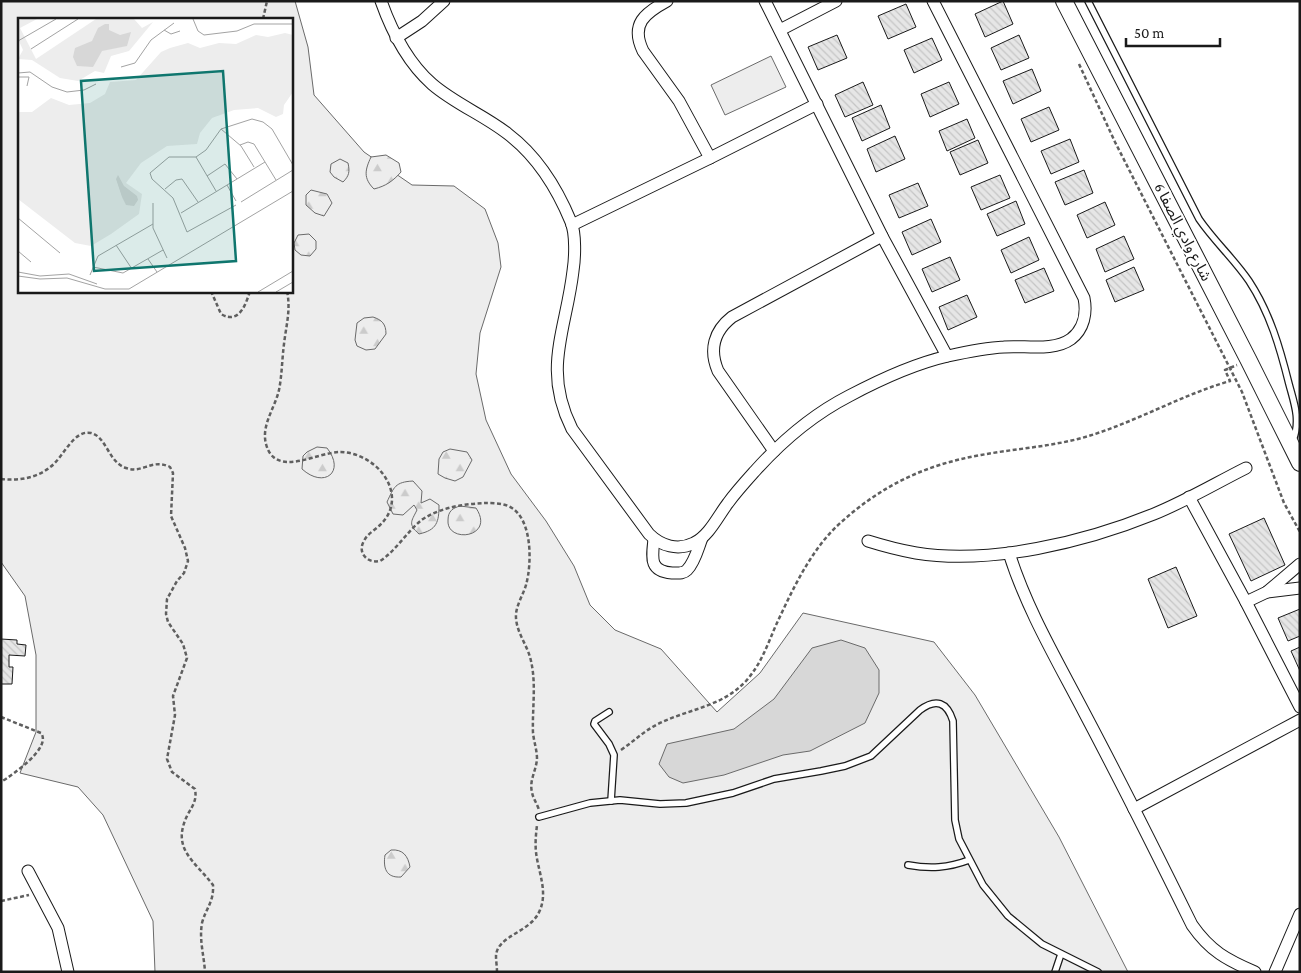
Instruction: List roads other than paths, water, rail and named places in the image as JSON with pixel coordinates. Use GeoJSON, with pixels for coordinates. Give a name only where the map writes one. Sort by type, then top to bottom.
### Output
{"type":"FeatureCollection","features":[{"type":"Feature","properties":{"kind":"main road","name":"شارع وادي الصفا 6"},"geometry":{"type":"LineString","coordinates":[[1064,1],[1299,461]]}},
{"type":"Feature","properties":{"kind":"street"},"geometry":{"type":"LineString","coordinates":[[381,1],[396,38],[415,66],[432,84],[457,102],[508,133],[529,153],[547,176],[560,198],[572,225],[574,258],[570,300],[558,349],[556,373],[563,411],[578,436],[654,539],[673,547],[683,547],[693,544],[702,538]]}},
{"type":"Feature","properties":{"kind":"street"},"geometry":{"type":"LineString","coordinates":[[396,38],[422,21],[444,1]]}},
{"type":"Feature","properties":{"kind":"street"},"geometry":{"type":"LineString","coordinates":[[667,1],[645,15],[640,23],[638,32],[639,42],[679,101],[710,158]]}},
{"type":"Feature","properties":{"kind":"street"},"geometry":{"type":"LineString","coordinates":[[765,1],[882,236],[947,356]]}},
{"type":"Feature","properties":{"kind":"street"},"geometry":{"type":"LineString","coordinates":[[780,30],[836,1]]}},
{"type":"Feature","properties":{"kind":"street"},"geometry":{"type":"LineString","coordinates":[[654,539],[653,561],[655,566],[665,572],[684,572],[691,566],[702,538],[730,501],[774,450],[811,420],[843,399],[927,361],[1005,346],[1051,346],[1071,338],[1079,330],[1084,320],[1086,308],[1084,298],[933,1]]}},
{"type":"Feature","properties":{"kind":"street"},"geometry":{"type":"LineString","coordinates":[[572,225],[817,104]]}},
{"type":"Feature","properties":{"kind":"street"},"geometry":{"type":"LineString","coordinates":[[774,450],[718,371],[713,346],[720,329],[732,317],[882,236]]}},
{"type":"Feature","properties":{"kind":"street"},"geometry":{"type":"LineString","coordinates":[[868,541],[892,548],[934,555],[1009,553],[1064,543],[1123,526],[1155,513],[1246,468]]}},
{"type":"Feature","properties":{"kind":"street"},"geometry":{"type":"LineString","coordinates":[[1189,497],[1246,602],[1300,708]]}},
{"type":"Feature","properties":{"kind":"street"},"geometry":{"type":"LineString","coordinates":[[1009,553],[1017,578],[1035,618],[1192,925],[1211,948],[1223,957],[1255,972]]}},
{"type":"Feature","properties":{"kind":"street"},"geometry":{"type":"LineString","coordinates":[[1280,587],[1281,571],[1290,562],[1300,558]]}},
{"type":"Feature","properties":{"kind":"street"},"geometry":{"type":"LineString","coordinates":[[1280,587],[1300,564]]}},
{"type":"Feature","properties":{"kind":"street"},"geometry":{"type":"LineString","coordinates":[[1246,602],[1280,587],[1300,588]]}},
{"type":"Feature","properties":{"kind":"street"},"geometry":{"type":"LineString","coordinates":[[1134,809],[1300,720]]}},
{"type":"Feature","properties":{"kind":"street"},"geometry":{"type":"LineString","coordinates":[[28,870],[58,928],[68,972]]}},
{"type":"Feature","properties":{"kind":"street"},"geometry":{"type":"LineString","coordinates":[[1275,972],[1300,914]]}},
{"type":"Feature","properties":{"kind":"lane"},"geometry":{"type":"LineString","coordinates":[[1088,1],[1199,219],[1210,236],[1249,281],[1266,309],[1278,344],[1296,410],[1297,427],[1290,445]]}},
{"type":"Feature","properties":{"kind":"lane"},"geometry":{"type":"LineString","coordinates":[[538,817],[590,803],[611,801],[626,800],[660,804],[686,803],[733,793],[774,779],[821,772],[858,762],[871,756],[929,704],[940,704],[949,710],[953,721],[955,820],[959,839],[983,885],[1008,916],[1042,944],[1098,972]]}},
{"type":"Feature","properties":{"kind":"lane"},"geometry":{"type":"LineString","coordinates":[[610,712],[595,721],[594,725],[609,744],[614,755],[611,801]]}},
{"type":"Feature","properties":{"kind":"lane"},"geometry":{"type":"LineString","coordinates":[[908,864],[923,868],[939,868],[969,860]]}},
{"type":"Feature","properties":{"kind":"lane"},"geometry":{"type":"LineString","coordinates":[[1055,972],[1062,954]]}}]}
